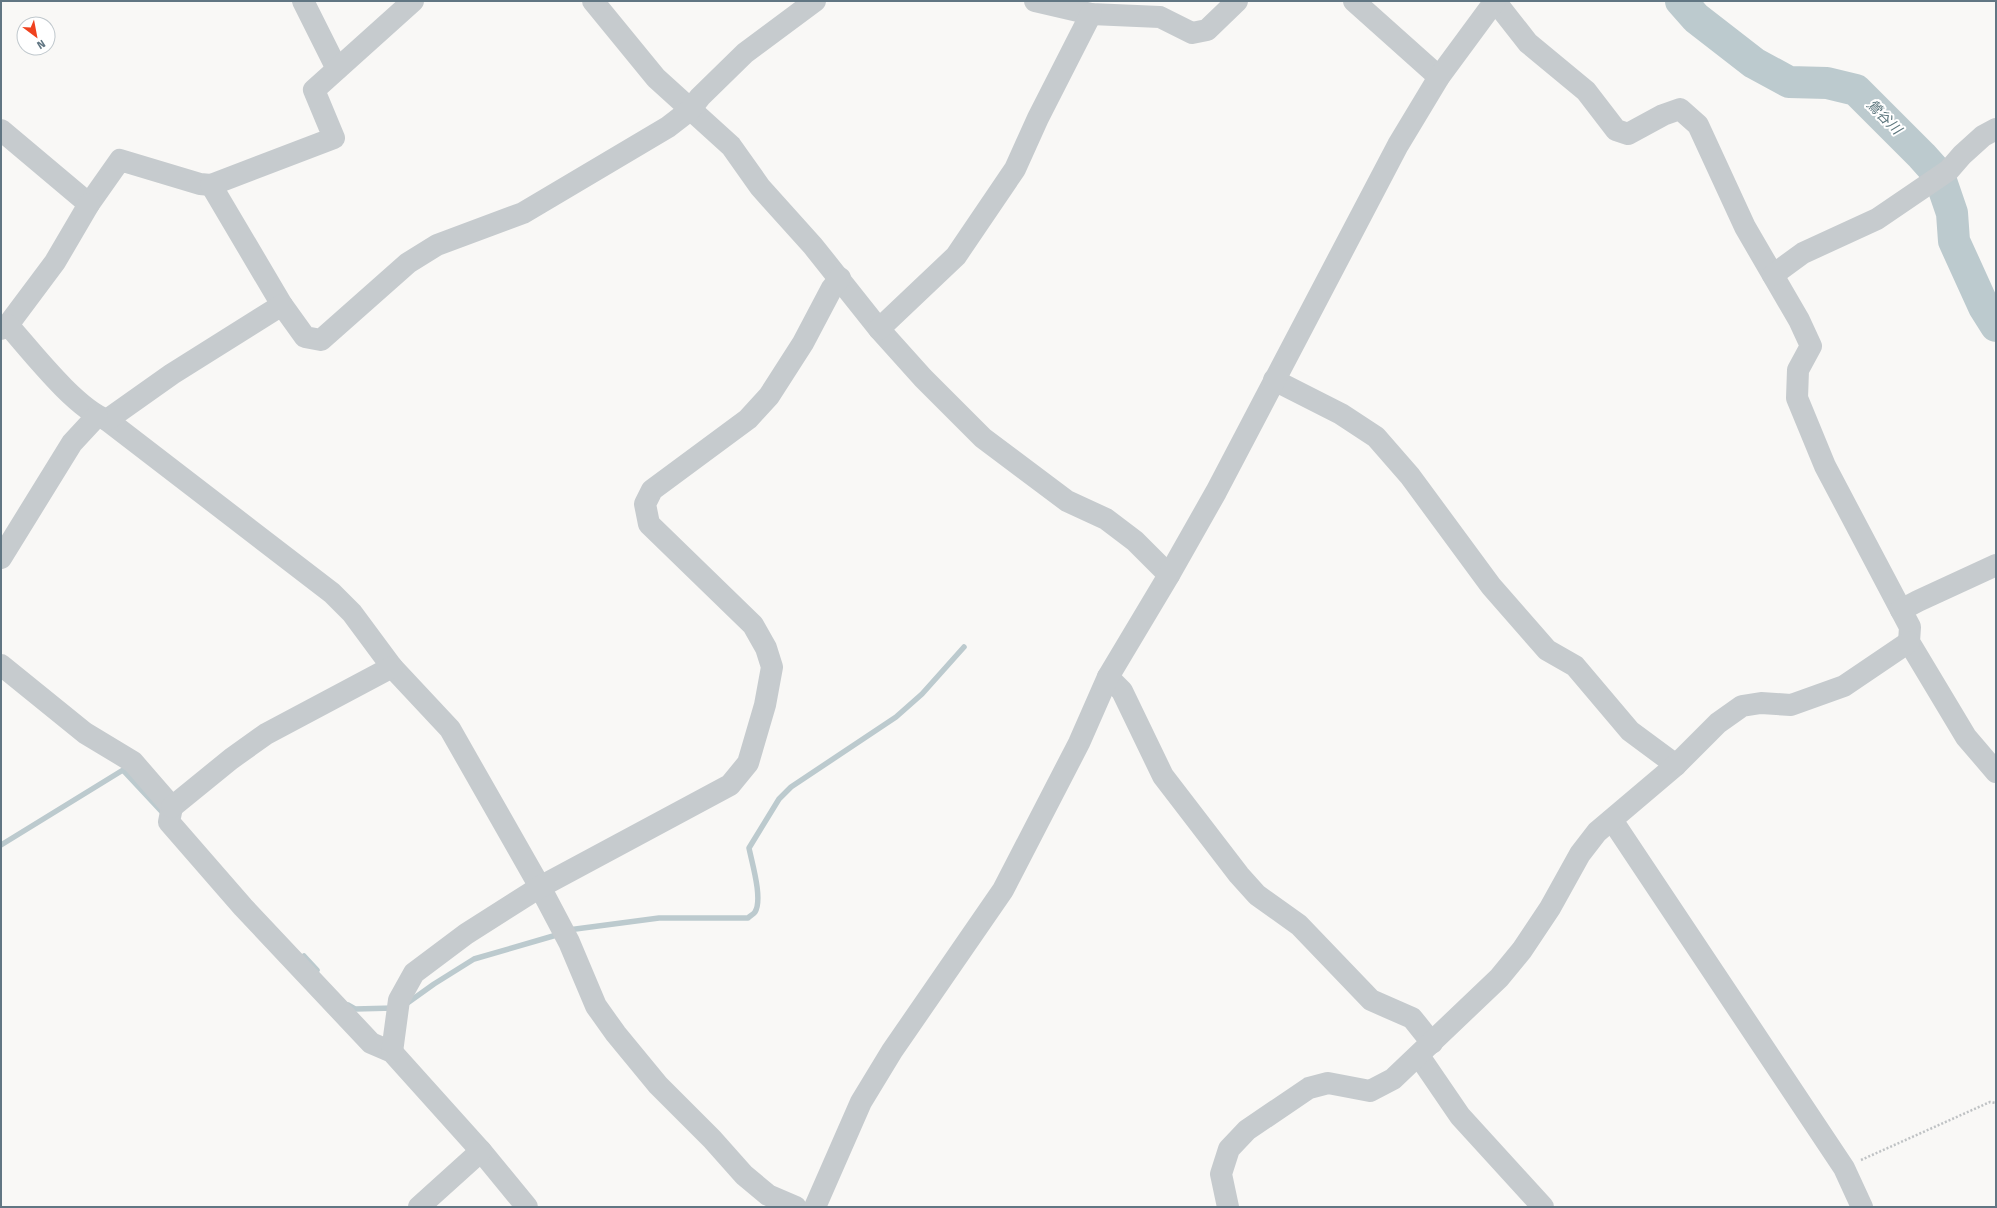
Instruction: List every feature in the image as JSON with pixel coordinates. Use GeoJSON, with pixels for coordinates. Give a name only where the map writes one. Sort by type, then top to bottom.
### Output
{"type":"FeatureCollection","features":[{"type":"Feature","properties":{"kind":"street"},"geometry":{"type":"LineString","coordinates":[[303,1],[309,10],[337,69]]}},
{"type":"Feature","properties":{"kind":"street"},"geometry":{"type":"LineString","coordinates":[[413,1],[314,90],[334,138],[211,185],[200,184],[120,160],[88,204],[55,262],[4,327],[70,393],[332,593],[352,613],[392,667],[450,729],[540,887],[564,933],[596,1006],[658,1085],[712,1139],[744,1176],[768,1195],[796,1207]]}},
{"type":"Feature","properties":{"kind":"street"},"geometry":{"type":"LineString","coordinates":[[593,1],[656,78],[731,146],[760,187],[840,278],[878,329],[923,378],[983,438],[1067,501],[1106,520],[1135,541],[1170,575]]}},
{"type":"Feature","properties":{"kind":"street"},"geometry":{"type":"LineString","coordinates":[[211,185],[282,305],[305,337],[321,340],[408,263],[438,245],[523,213],[668,127],[690,110],[700,97],[745,53],[815,1]]}},
{"type":"Feature","properties":{"kind":"street"},"geometry":{"type":"LineString","coordinates":[[1034,1],[1091,14],[1160,17],[1192,33],[1207,30],[1238,1]]}},
{"type":"Feature","properties":{"kind":"street"},"geometry":{"type":"LineString","coordinates":[[1354,1],[1439,77]]}},
{"type":"Feature","properties":{"kind":"street"},"geometry":{"type":"LineString","coordinates":[[815,1207],[865,1096],[892,1051],[1003,890],[1016,868],[1079,743],[1108,677],[1170,575],[1216,492],[1398,145],[1439,77],[1495,1],[1528,43],[1586,91],[1616,130],[1628,134],[1663,115],[1680,109],[1698,125],[1745,227],[1799,320],[1811,346],[1798,370],[1797,398],[1825,466],[1902,610],[1910,627],[1909,642],[1966,737],[1996,772]]}},
{"type":"Feature","properties":{"kind":"street"},"geometry":{"type":"LineString","coordinates":[[878,329],[956,256],[994,200],[1014,169],[1091,14]]}},
{"type":"Feature","properties":{"kind":"street"},"geometry":{"type":"LineString","coordinates":[[1773,275],[1803,253],[1876,219],[1949,170],[1977,141],[1996,129]]}},
{"type":"Feature","properties":{"kind":"street"},"geometry":{"type":"LineString","coordinates":[[1,130],[88,204]]}},
{"type":"Feature","properties":{"kind":"street"},"geometry":{"type":"LineString","coordinates":[[392,1052],[398,1007],[414,973],[466,934],[540,887],[730,785],[748,763],[765,704],[772,667],[766,648],[753,625],[650,524],[645,504],[652,490],[748,419],[769,396],[803,343],[832,288],[840,278]]}},
{"type":"Feature","properties":{"kind":"street"},"geometry":{"type":"LineString","coordinates":[[1,558],[72,443],[102,418],[282,305]]}},
{"type":"Feature","properties":{"kind":"street"},"geometry":{"type":"LineString","coordinates":[[1274,380],[1341,414],[1376,437],[1410,476],[1491,586],[1547,650],[1575,666],[1630,731],[1676,765]]}},
{"type":"Feature","properties":{"kind":"street"},"geometry":{"type":"LineString","coordinates":[[1902,610],[1918,600],[1996,566]]}},
{"type":"Feature","properties":{"kind":"street"},"geometry":{"type":"LineString","coordinates":[[1228,1207],[1221,1174],[1230,1149],[1247,1130],[1309,1088],[1328,1083],[1370,1091],[1393,1079],[1499,978],[1522,950],[1550,908],[1580,854],[1597,832],[1676,765],[1718,722],[1742,706],[1762,703],[1791,705],[1844,686],[1909,642]]}},
{"type":"Feature","properties":{"kind":"street"},"geometry":{"type":"LineString","coordinates":[[1,665],[85,733],[133,762],[243,907],[371,1043],[392,1052],[481,1151],[527,1207]]}},
{"type":"Feature","properties":{"kind":"street"},"geometry":{"type":"LineString","coordinates":[[171,814],[232,759],[266,734],[392,667]]}},
{"type":"Feature","properties":{"kind":"street"},"geometry":{"type":"LineString","coordinates":[[1108,677],[1122,691],[1163,776],[1244,880],[1257,895],[1299,925],[1371,1000],[1412,1018],[1460,1116],[1492,1154],[1543,1207]]}},
{"type":"Feature","properties":{"kind":"street"},"geometry":{"type":"LineString","coordinates":[[1612,820],[1844,1168],[1862,1207]]}},
{"type":"Feature","properties":{"kind":"street"},"geometry":{"type":"LineString","coordinates":[[419,1207],[481,1151]]}},
{"type":"Feature","properties":{"kind":"path"},"geometry":{"type":"LineString","coordinates":[[1844,1168],[1990,1102],[1996,1103]]}},
{"type":"Feature","properties":{"kind":"waterway","name":"鶯谷川"},"geometry":{"type":"LineString","coordinates":[[1681,1],[1696,18],[1754,63],[1789,82],[1827,83],[1856,90],[1922,156],[1939,175],[1952,213],[1954,241],[1984,307],[1996,326]]}},
{"type":"Feature","properties":{"kind":"waterway"},"geometry":{"type":"LineString","coordinates":[[568,930],[659,918],[748,918],[754,914],[758,899],[749,848],[779,799],[791,787],[896,717],[922,694],[964,647]]}},
{"type":"Feature","properties":{"kind":"waterway"},"geometry":{"type":"LineString","coordinates":[[1,845],[123,770],[165,815]]}},
{"type":"Feature","properties":{"kind":"waterway"},"geometry":{"type":"LineString","coordinates":[[406,1004],[434,984],[474,959],[560,934]]}},
{"type":"Feature","properties":{"kind":"waterway"},"geometry":{"type":"LineString","coordinates":[[304,956],[317,970]]}},
{"type":"Feature","properties":{"kind":"waterway"},"geometry":{"type":"LineString","coordinates":[[348,1005],[355,1009],[394,1008]]}}]}
